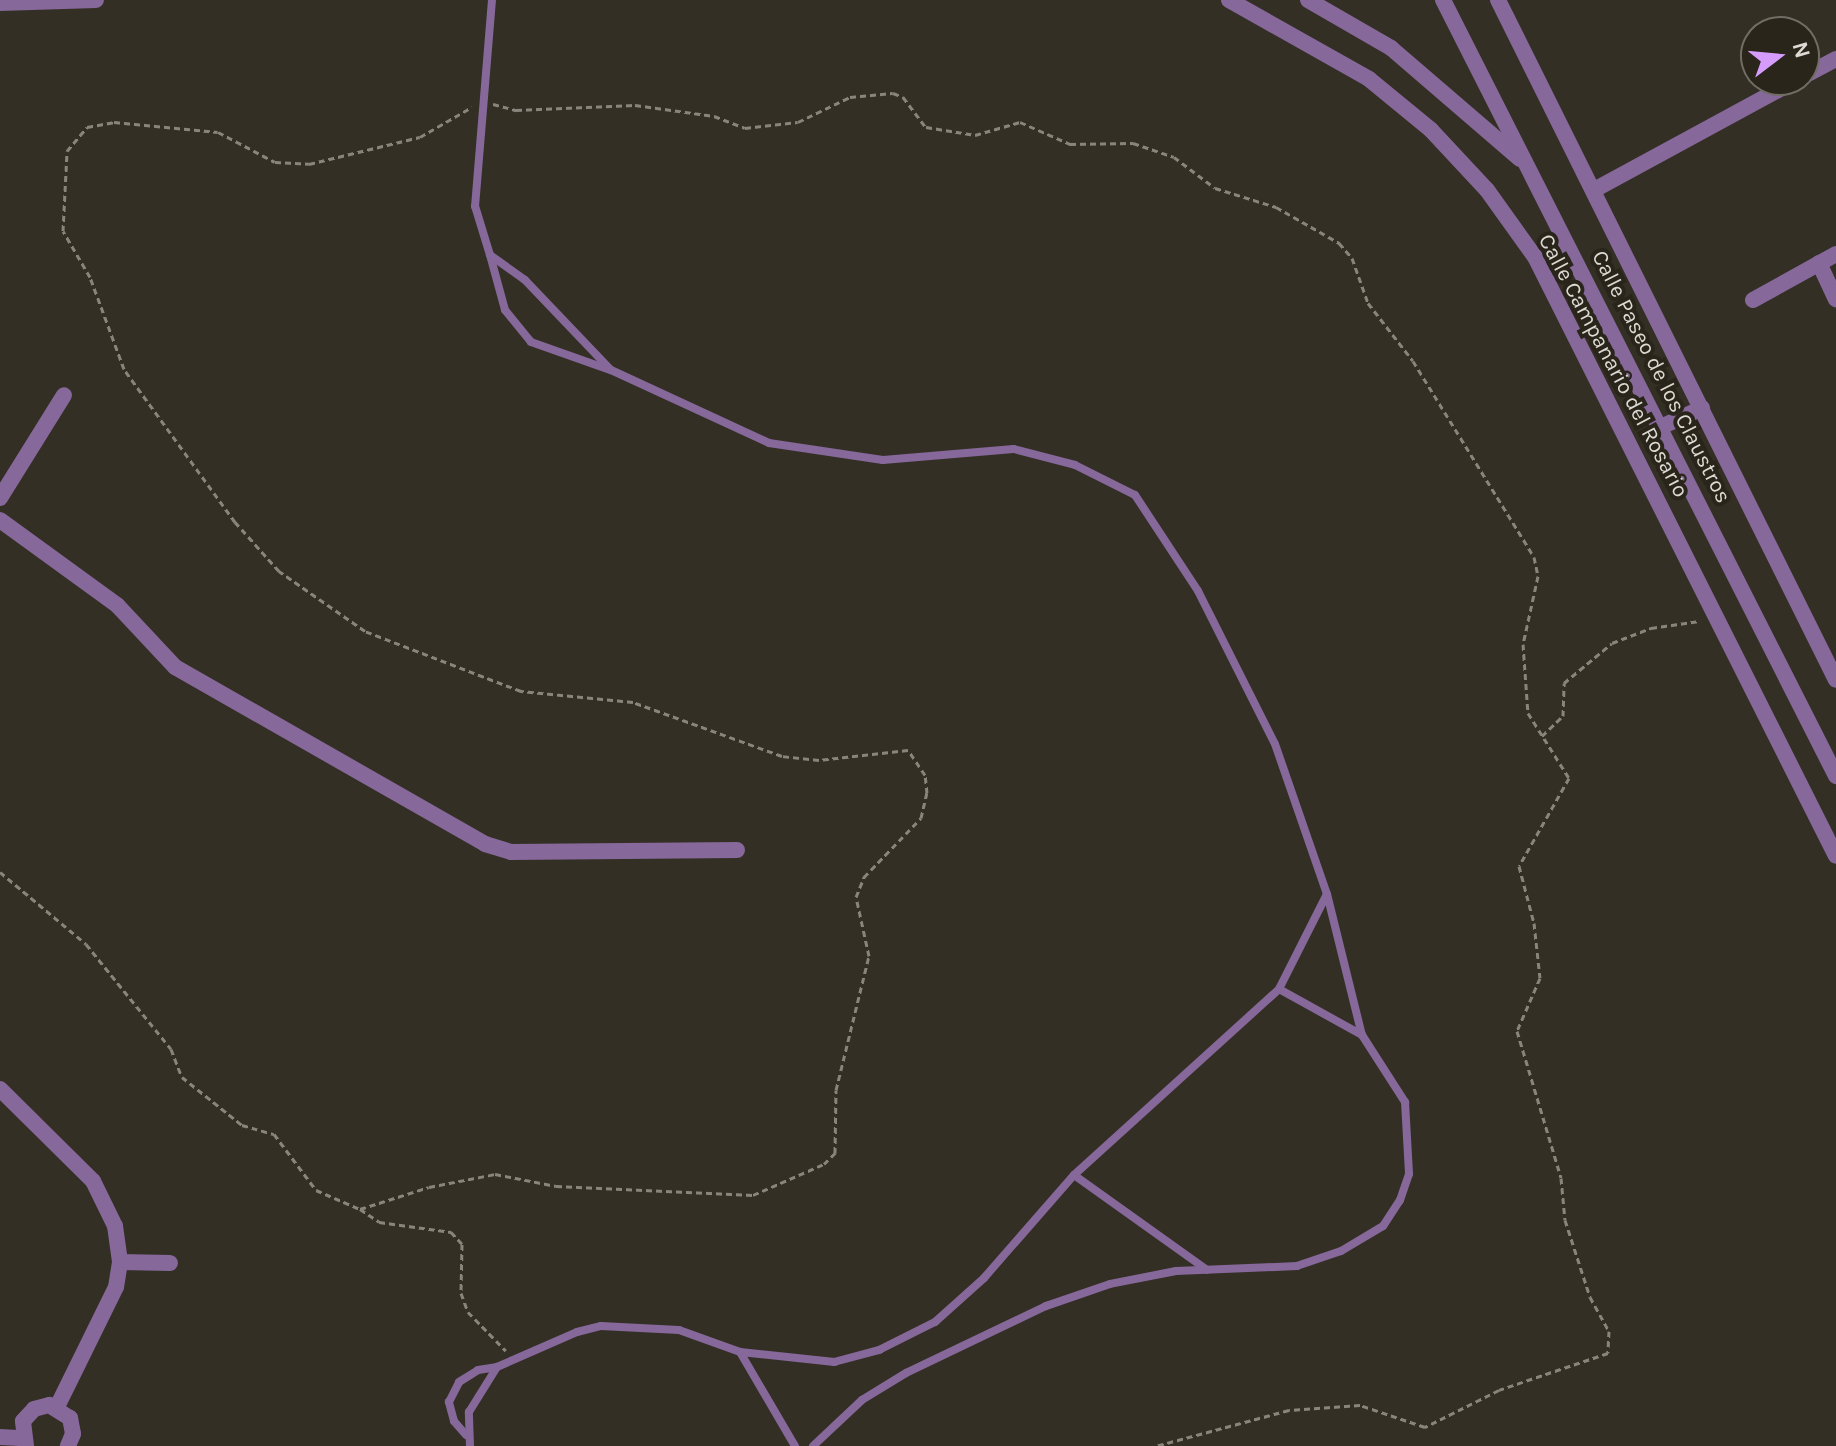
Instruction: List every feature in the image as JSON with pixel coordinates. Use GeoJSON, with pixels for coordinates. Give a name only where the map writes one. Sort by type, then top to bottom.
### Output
{"type":"FeatureCollection","features":[{"type":"Feature","properties":{"kind":"street"},"geometry":{"type":"LineString","coordinates":[[0,3],[96,0]]}},
{"type":"Feature","properties":{"kind":"street","name":"Calle Campanario del Rosario"},"geometry":{"type":"LineString","coordinates":[[1229,0],[1369,79],[1431,130],[1487,190],[1535,257],[1836,856]]}},
{"type":"Feature","properties":{"kind":"street"},"geometry":{"type":"LineString","coordinates":[[1308,0],[1391,48],[1529,167]]}},
{"type":"Feature","properties":{"kind":"street","name":"Calle Paseo de los Claustros"},"geometry":{"type":"LineString","coordinates":[[1443,0],[1663,426],[1836,776]]}},
{"type":"Feature","properties":{"kind":"street","name":"Calle Paseo de los Claustros"},"geometry":{"type":"LineString","coordinates":[[1498,0],[1836,680]]}},
{"type":"Feature","properties":{"kind":"street"},"geometry":{"type":"LineString","coordinates":[[1594,190],[1767,96]]}},
{"type":"Feature","properties":{"kind":"street"},"geometry":{"type":"LineString","coordinates":[[1753,300],[1836,254]]}},
{"type":"Feature","properties":{"kind":"street"},"geometry":{"type":"LineString","coordinates":[[1819,263],[1836,299]]}},
{"type":"Feature","properties":{"kind":"street"},"geometry":{"type":"LineString","coordinates":[[0,498],[64,395]]}},
{"type":"Feature","properties":{"kind":"street"},"geometry":{"type":"LineString","coordinates":[[1663,426],[1702,408]]}},
{"type":"Feature","properties":{"kind":"street"},"geometry":{"type":"LineString","coordinates":[[0,520],[117,605],[175,667],[485,844],[511,852],[737,850]]}},
{"type":"Feature","properties":{"kind":"street"},"geometry":{"type":"LineString","coordinates":[[0,1089],[93,1181],[115,1226],[120,1262],[116,1287],[57,1407]]}},
{"type":"Feature","properties":{"kind":"street"},"geometry":{"type":"LineString","coordinates":[[120,1262],[170,1263]]}},
{"type":"Feature","properties":{"kind":"street"},"geometry":{"type":"LineString","coordinates":[[0,1437],[24,1442],[23,1421],[34,1409],[57,1407],[70,1418],[71,1445]]}},
{"type":"Feature","properties":{"kind":"lane"},"geometry":{"type":"LineString","coordinates":[[492,0],[475,206],[505,310],[531,342],[611,370],[769,443],[883,460],[1014,449],[1075,465],[1135,495],[1198,591],[1275,744],[1327,894],[1362,1035],[1405,1102],[1411,1139],[1409,1174],[1400,1200],[1383,1226],[1341,1251],[1297,1266],[1207,1270],[1110,1284],[975,1336],[862,1400],[813,1446]]}},
{"type":"Feature","properties":{"kind":"lane"},"geometry":{"type":"LineString","coordinates":[[490,255],[525,280],[611,370]]}},
{"type":"Feature","properties":{"kind":"lane"},"geometry":{"type":"LineString","coordinates":[[470,1446],[466,1435],[454,1421],[449,1402],[459,1382],[478,1370],[497,1367],[601,1326],[679,1330],[740,1352],[834,1362],[879,1350],[935,1322],[984,1278],[1074,1175],[1279,989],[1327,894]]}},
{"type":"Feature","properties":{"kind":"lane"},"geometry":{"type":"LineString","coordinates":[[1279,989],[1362,1035]]}},
{"type":"Feature","properties":{"kind":"lane"},"geometry":{"type":"LineString","coordinates":[[1074,1175],[1207,1270]]}},
{"type":"Feature","properties":{"kind":"lane"},"geometry":{"type":"LineString","coordinates":[[740,1352],[795,1446]]}},
{"type":"Feature","properties":{"kind":"lane"},"geometry":{"type":"LineString","coordinates":[[466,1435],[469,1412],[497,1367]]}},
{"type":"Feature","properties":{"kind":"path"},"geometry":{"type":"LineString","coordinates":[[360,1209],[495,1174],[556,1186],[753,1195],[824,1164],[839,1142],[836,1090],[868,974],[869,956],[856,897],[864,877],[921,818],[927,793],[925,775],[908,750],[819,760],[782,756],[633,702],[521,691],[365,631],[279,571],[235,522],[124,369],[90,277],[63,231],[67,151],[87,127],[114,122],[218,132],[275,162],[309,164],[420,137],[483,101],[516,110],[635,105],[714,116],[745,128],[798,122],[850,97],[893,93],[903,97],[926,127],[975,135],[1020,122],[1070,144],[1133,143],[1174,157],[1215,188],[1276,207],[1339,243],[1352,258],[1368,303],[1413,361],[1534,557],[1538,576],[1523,644],[1528,713],[1569,778],[1519,866],[1534,923],[1540,978],[1520,1015],[1517,1031],[1561,1178],[1565,1220],[1590,1297],[1609,1331],[1608,1353],[1499,1390],[1425,1427],[1360,1405],[1289,1410],[1156,1446]]}},
{"type":"Feature","properties":{"kind":"path"},"geometry":{"type":"LineString","coordinates":[[1542,736],[1563,716],[1564,683],[1612,643],[1651,628],[1718,618]]}},
{"type":"Feature","properties":{"kind":"path"},"geometry":{"type":"LineString","coordinates":[[0,872],[86,944],[171,1049],[182,1077],[242,1125],[274,1134],[316,1190],[360,1209],[379,1222],[451,1232],[462,1244],[461,1293],[468,1312],[512,1360]]}}]}
